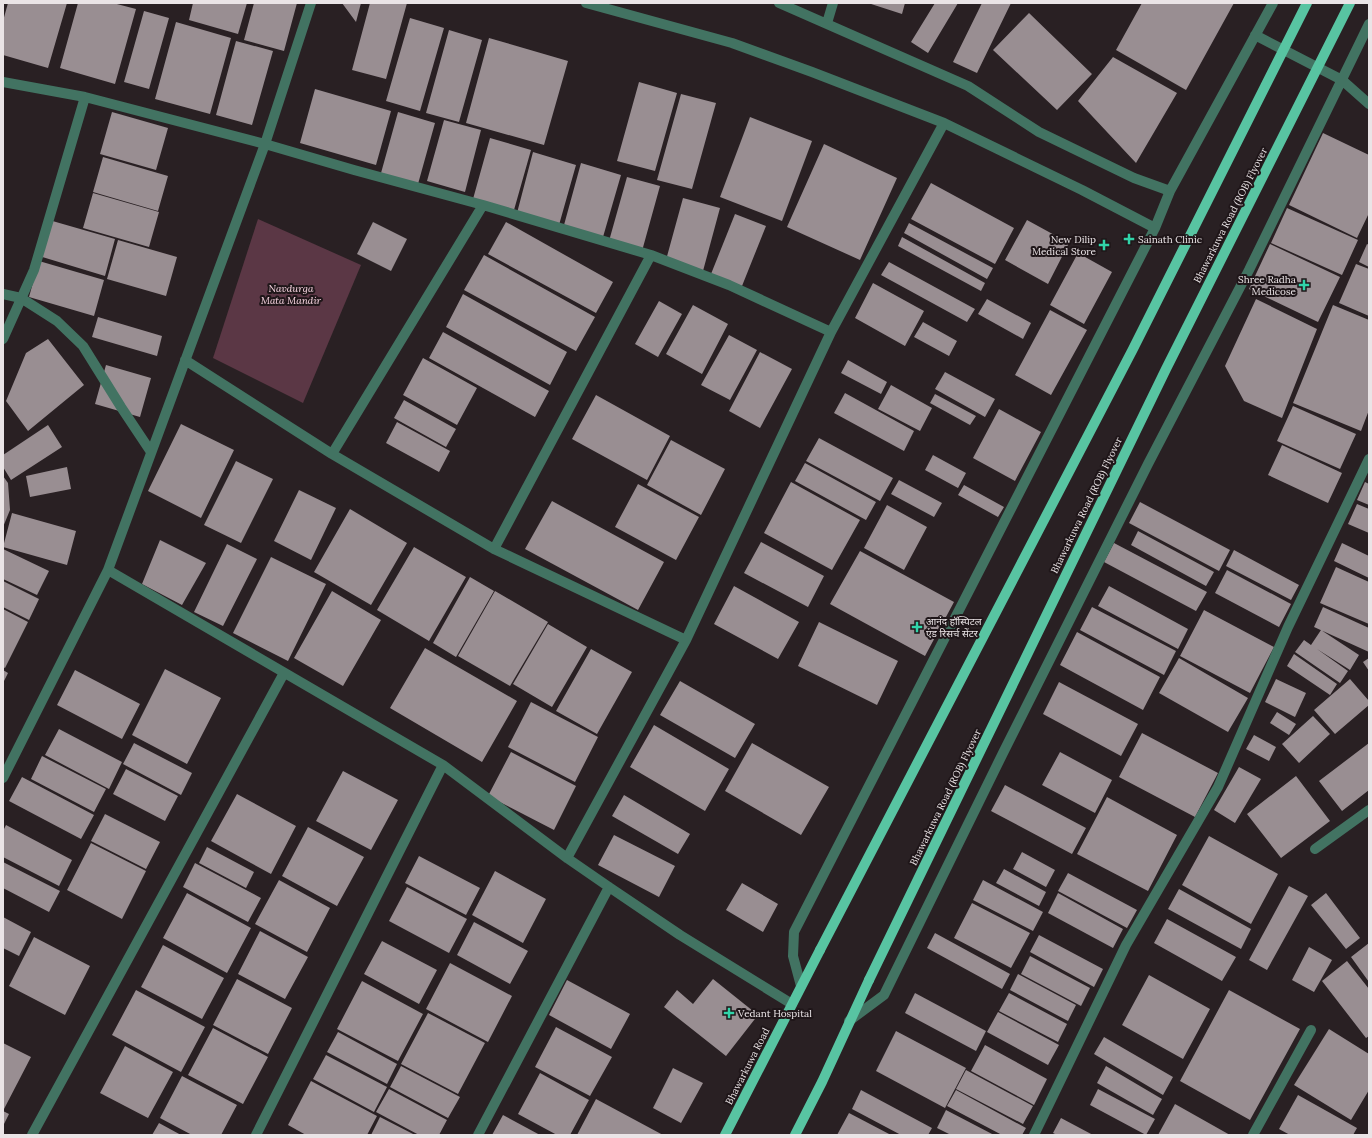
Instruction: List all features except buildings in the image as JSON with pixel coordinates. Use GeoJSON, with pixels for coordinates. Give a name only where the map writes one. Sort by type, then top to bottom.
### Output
{"type":"FeatureCollection","features":[{"type":"Feature","properties":{"kind":"main road"},"geometry":{"type":"LineString","coordinates":[[801,986],[1133,349],[1307,3]]}},
{"type":"Feature","properties":{"kind":"main road","name":"Bhawarkuwa Road (ROB) Flyover"},"geometry":{"type":"LineString","coordinates":[[849,1021],[1166,369],[1350,3]]}},
{"type":"Feature","properties":{"kind":"main road","name":"Bhawarkuwa Road"},"geometry":{"type":"LineString","coordinates":[[725,1135],[801,986]]}},
{"type":"Feature","properties":{"kind":"main road"},"geometry":{"type":"LineString","coordinates":[[794,1135],[822,1082],[849,1021]]}},
{"type":"Feature","properties":{"kind":"street"},"geometry":{"type":"LineString","coordinates":[[3,778],[108,570],[265,144],[312,3]]}},
{"type":"Feature","properties":{"kind":"street"},"geometry":{"type":"LineString","coordinates":[[586,3],[732,43],[944,123],[1082,190],[1155,228]]}},
{"type":"Feature","properties":{"kind":"street"},"geometry":{"type":"LineString","coordinates":[[779,3],[968,86],[1039,132],[1134,178],[1170,191]]}},
{"type":"Feature","properties":{"kind":"street"},"geometry":{"type":"LineString","coordinates":[[827,24],[833,3]]}},
{"type":"Feature","properties":{"kind":"street"},"geometry":{"type":"LineString","coordinates":[[801,986],[793,956],[794,932],[1155,228],[1170,191],[1273,3]]}},
{"type":"Feature","properties":{"kind":"street"},"geometry":{"type":"LineString","coordinates":[[849,1021],[884,995],[1134,492],[1249,270],[1369,24]]}},
{"type":"Feature","properties":{"kind":"street"},"geometry":{"type":"LineString","coordinates":[[1255,35],[1342,80],[1369,104]]}},
{"type":"Feature","properties":{"kind":"street"},"geometry":{"type":"LineString","coordinates":[[3,82],[85,98],[265,144],[483,205],[651,256],[729,285],[831,332]]}},
{"type":"Feature","properties":{"kind":"street"},"geometry":{"type":"LineString","coordinates":[[3,339],[34,270],[85,98]]}},
{"type":"Feature","properties":{"kind":"street"},"geometry":{"type":"LineString","coordinates":[[567,858],[686,640],[831,332],[944,123]]}},
{"type":"Feature","properties":{"kind":"street"},"geometry":{"type":"LineString","coordinates":[[332,454],[483,205]]}},
{"type":"Feature","properties":{"kind":"street"},"geometry":{"type":"LineString","coordinates":[[494,549],[651,256]]}},
{"type":"Feature","properties":{"kind":"street"},"geometry":{"type":"LineString","coordinates":[[3,294],[21,298],[57,321],[84,346],[121,407],[151,452]]}},
{"type":"Feature","properties":{"kind":"street"},"geometry":{"type":"LineString","coordinates":[[185,360],[332,454],[494,549],[686,640]]}},
{"type":"Feature","properties":{"kind":"street"},"geometry":{"type":"LineString","coordinates":[[1034,1135],[1126,945],[1218,786],[1288,627],[1369,459]]}},
{"type":"Feature","properties":{"kind":"street"},"geometry":{"type":"LineString","coordinates":[[108,570],[443,765],[567,858],[609,887],[680,935],[792,1004]]}},
{"type":"Feature","properties":{"kind":"street"},"geometry":{"type":"LineString","coordinates":[[32,1135],[284,673]]}},
{"type":"Feature","properties":{"kind":"street"},"geometry":{"type":"LineString","coordinates":[[256,1135],[443,765]]}},
{"type":"Feature","properties":{"kind":"street"},"geometry":{"type":"LineString","coordinates":[[1315,849],[1369,810]]}},
{"type":"Feature","properties":{"kind":"street"},"geometry":{"type":"LineString","coordinates":[[478,1135],[609,887]]}},
{"type":"Feature","properties":{"kind":"street"},"geometry":{"type":"LineString","coordinates":[[1253,1135],[1311,1030]]}},
{"type":"Feature","properties":{"kind":"green space","name":"Navdurga Mata Mandir"},"geometry":{"type":"Polygon","coordinates":[[[258,219],[361,265],[303,403],[213,358],[258,219]]]}},
{"type":"Feature","properties":{"kind":"place","name":"Sainath Clinic"},"geometry":{"type":"Point","coordinates":[1129,239]}},
{"type":"Feature","properties":{"kind":"place","name":"New Dilip Medical Store"},"geometry":{"type":"Point","coordinates":[1104,245]}},
{"type":"Feature","properties":{"kind":"place","name":"Shree Radha Medicose"},"geometry":{"type":"Point","coordinates":[1304,285]}},
{"type":"Feature","properties":{"kind":"place","name":"आनंद हॉस्पिटल एंड रिसर्च सेंटर"},"geometry":{"type":"Point","coordinates":[917,627]}},
{"type":"Feature","properties":{"kind":"place","name":"Vedant Hospital"},"geometry":{"type":"Point","coordinates":[729,1013]}}]}
